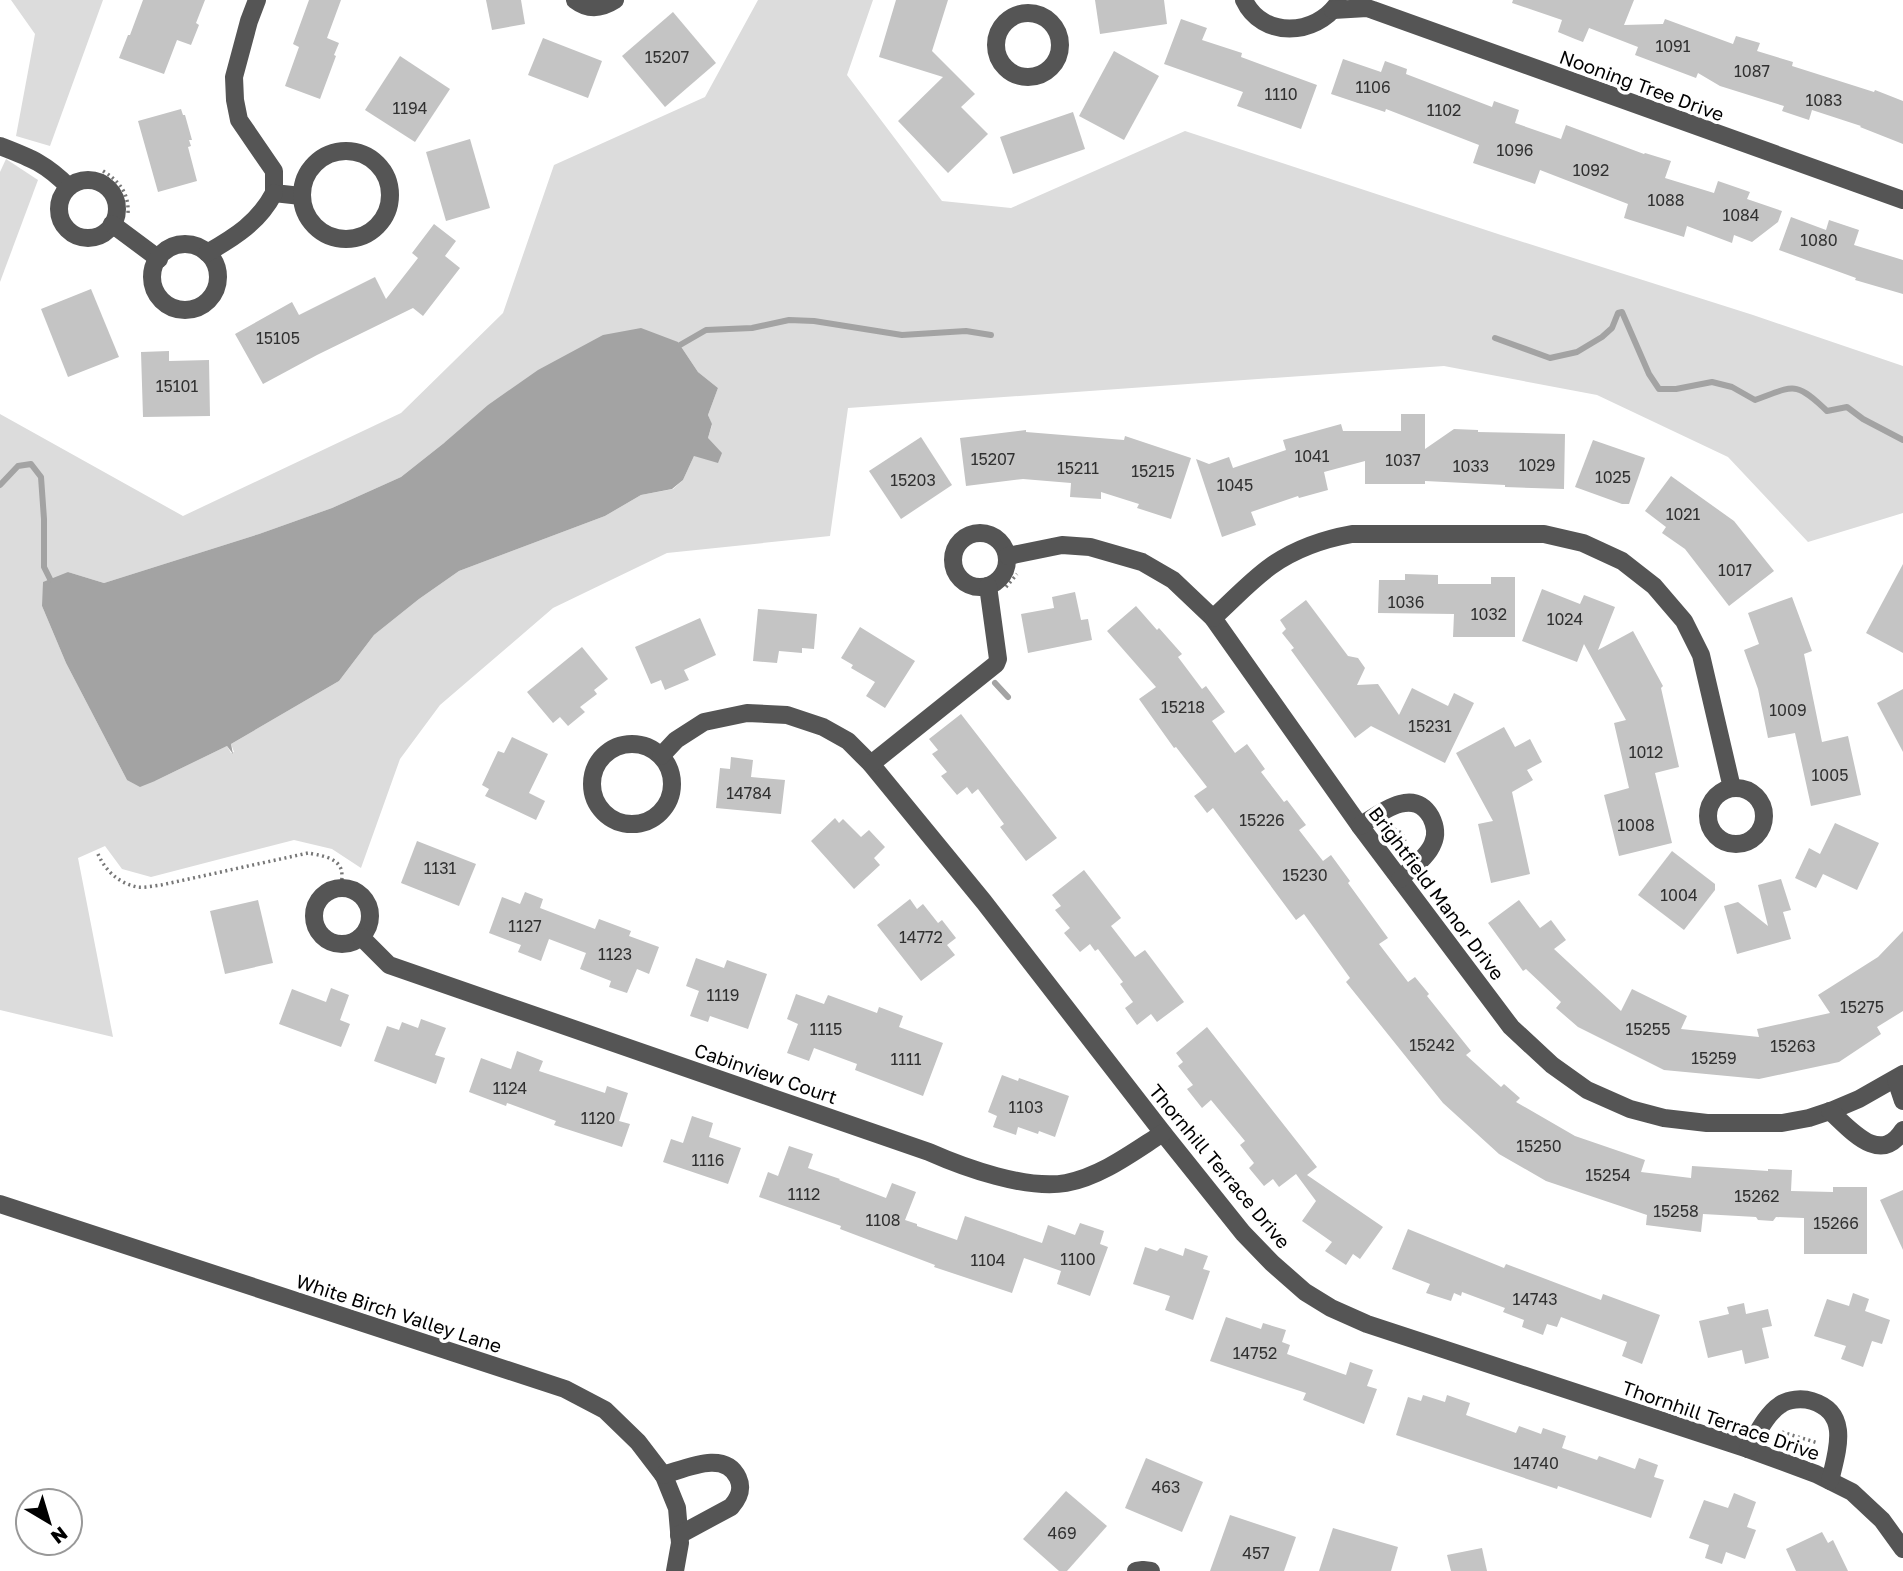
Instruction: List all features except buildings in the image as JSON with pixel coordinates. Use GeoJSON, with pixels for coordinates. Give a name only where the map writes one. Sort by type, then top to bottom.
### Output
{"type":"FeatureCollection","features":[{"type":"Feature","properties":{"kind":"street"},"geometry":{"type":"LineString","coordinates":[[203,245],[218,270],[216,290],[210,299],[193,309],[183,310],[164,302],[153,284],[153,274],[162,252],[179,245],[203,245],[234,238],[265,211],[274,193],[274,171],[239,120],[235,100],[233,77],[257,0]]}},
{"type":"Feature","properties":{"kind":"street"},"geometry":{"type":"LineString","coordinates":[[575,0],[587,7],[597,8],[615,0]]}},
{"type":"Feature","properties":{"kind":"street"},"geometry":{"type":"LineString","coordinates":[[1244,0],[1256,18],[1279,28],[1302,29],[1326,17],[1336,5],[1363,4]]}},
{"type":"Feature","properties":{"kind":"street","name":"Nooning Tree Drive"},"geometry":{"type":"LineString","coordinates":[[1363,4],[1903,200]]}},
{"type":"Feature","properties":{"kind":"street"},"geometry":{"type":"LineString","coordinates":[[0,146],[33,158],[55,172],[69,187]]}},
{"type":"Feature","properties":{"kind":"street"},"geometry":{"type":"LineString","coordinates":[[346,150],[373,160],[383,170],[389,183],[390,195],[384,218],[363,236],[349,239],[322,233],[304,211],[301,197],[303,182],[319,159],[346,150]]}},
{"type":"Feature","properties":{"kind":"street"},"geometry":{"type":"LineString","coordinates":[[122,227],[93,237],[75,234],[62,221],[60,203],[69,187],[87,180],[97,181],[112,192],[122,227],[162,252]]}},
{"type":"Feature","properties":{"kind":"street"},"geometry":{"type":"LineString","coordinates":[[274,193],[301,197]]}},
{"type":"Feature","properties":{"kind":"street"},"geometry":{"type":"LineString","coordinates":[[972,533],[991,534],[999,539],[1008,556],[1005,571],[995,583],[988,586],[970,585],[961,580],[955,572],[953,554],[963,538],[972,533]]}},
{"type":"Feature","properties":{"kind":"street"},"geometry":{"type":"LineString","coordinates":[[1213,618],[1271,566],[1327,538],[1352,534],[1544,534],[1583,543],[1622,561],[1654,586],[1684,621],[1701,655],[1732,788]]}},
{"type":"Feature","properties":{"kind":"street","name":"Brightfield Manor Drive"},"geometry":{"type":"LineString","coordinates":[[1008,556],[1062,545],[1090,547],[1143,562],[1173,580],[1213,618],[1360,826],[1511,1027],[1552,1065],[1587,1090],[1630,1109],[1664,1118],[1707,1123],[1782,1123],[1830,1111],[1899,1077]]}},
{"type":"Feature","properties":{"kind":"street"},"geometry":{"type":"LineString","coordinates":[[871,764],[996,664],[998,659],[988,586]]}},
{"type":"Feature","properties":{"kind":"street","name":"Thornhill Terrace Drive"},"geometry":{"type":"LineString","coordinates":[[661,756],[676,740],[704,722],[747,713],[787,715],[823,727],[848,741],[871,764],[989,909],[1243,1233],[1305,1292],[1331,1308],[1367,1324],[1748,1450],[1830,1480],[1852,1492],[1888,1527],[1903,1549]]}},
{"type":"Feature","properties":{"kind":"street"},"geometry":{"type":"LineString","coordinates":[[625,744],[650,748],[661,756],[672,781],[671,795],[665,807],[655,817],[643,823],[629,825],[604,814],[592,791],[596,766],[603,756],[613,748],[625,744]]}},
{"type":"Feature","properties":{"kind":"street"},"geometry":{"type":"LineString","coordinates":[[1360,826],[1392,806],[1402,803],[1422,807],[1429,814],[1434,824],[1433,845],[1400,879]]}},
{"type":"Feature","properties":{"kind":"street"},"geometry":{"type":"LineString","coordinates":[[342,888],[362,896],[370,912],[369,922],[361,937],[353,943],[343,945],[325,940],[314,925],[313,915],[321,897],[342,888]]}},
{"type":"Feature","properties":{"kind":"street","name":"Cabinview Court"},"geometry":{"type":"LineString","coordinates":[[361,937],[389,965],[808,1109],[949,1161],[1018,1181],[1042,1185],[1067,1182],[1094,1174],[1163,1132]]}},
{"type":"Feature","properties":{"kind":"street"},"geometry":{"type":"LineString","coordinates":[[1899,1077],[1903,1101]]}},
{"type":"Feature","properties":{"kind":"street"},"geometry":{"type":"LineString","coordinates":[[1830,1111],[1862,1139],[1874,1145],[1888,1144],[1896,1140],[1903,1130]]}},
{"type":"Feature","properties":{"kind":"street","name":"White Birch Valley Lane"},"geometry":{"type":"LineString","coordinates":[[0,1205],[565,1389],[605,1410],[638,1442],[663,1475],[677,1508],[680,1543],[675,1571]]}},
{"type":"Feature","properties":{"kind":"street"},"geometry":{"type":"LineString","coordinates":[[1748,1450],[1771,1414],[1780,1405],[1794,1400],[1808,1400],[1825,1406],[1836,1420],[1839,1434],[1830,1480]]}},
{"type":"Feature","properties":{"kind":"street"},"geometry":{"type":"LineString","coordinates":[[663,1475],[721,1462],[736,1472],[740,1483],[737,1501],[731,1507],[679,1535]]}},
{"type":"Feature","properties":{"kind":"street"},"geometry":{"type":"LineString","coordinates":[[1136,1571],[1151,1571]]}},
{"type":"Feature","properties":{"kind":"path"},"geometry":{"type":"LineString","coordinates":[[103,171],[117,181],[129,203],[128,215],[122,227]]}},
{"type":"Feature","properties":{"kind":"path"},"geometry":{"type":"LineString","coordinates":[[162,252],[176,240],[198,239],[203,245]]}},
{"type":"Feature","properties":{"kind":"path"},"geometry":{"type":"LineString","coordinates":[[1394,829],[1402,832],[1405,841]]}},
{"type":"Feature","properties":{"kind":"path"},"geometry":{"type":"LineString","coordinates":[[98,853],[105,868],[119,880],[137,887],[160,886],[308,853],[321,855],[338,865],[342,888]]}},
{"type":"Feature","properties":{"kind":"path"},"geometry":{"type":"LineString","coordinates":[[1776,1431],[1825,1445]]}},
{"type":"Feature","properties":{"kind":"shaded area"},"geometry":{"type":"Polygon","coordinates":[[[11,0],[103,0],[50,146],[16,136],[35,34],[11,0]]]}},
{"type":"Feature","properties":{"kind":"shaded area"},"geometry":{"type":"Polygon","coordinates":[[[758,0],[873,0],[847,75],[942,201],[1011,208],[1185,131],[1753,315],[1903,366],[1903,513],[1808,542],[1728,457],[1597,395],[1444,366],[848,408],[830,536],[667,553],[553,608],[440,705],[400,759],[361,868],[332,849],[294,840],[151,877],[122,869],[105,846],[78,858],[113,1037],[0,1010],[0,414],[183,516],[401,413],[503,313],[554,165],[705,97],[758,0]],[[678,342],[444,443],[401,477],[332,508],[104,583],[68,572],[42,606],[66,663],[127,780],[155,781],[227,746],[231,753],[234,752],[231,744],[339,681],[374,635],[459,571],[605,516],[641,495],[673,489],[683,480],[694,456],[708,438],[712,425],[708,415],[718,388],[698,372],[678,342]]]}},
{"type":"Feature","properties":{"kind":"shaded area"},"geometry":{"type":"Polygon","coordinates":[[[6,159],[38,180],[0,282],[0,172],[6,159]]]}},
{"type":"Feature","properties":{"kind":"shaded area"},"geometry":{"type":"Polygon","coordinates":[[[641,328],[678,342],[698,372],[718,388],[708,415],[712,424],[708,438],[722,453],[718,463],[694,456],[683,480],[672,489],[641,495],[605,516],[459,571],[374,635],[339,681],[231,744],[233,754],[227,746],[140,787],[127,780],[66,663],[42,606],[43,582],[68,572],[104,583],[332,508],[401,477],[488,405],[538,370],[603,335],[641,328]]]}},
{"type":"Feature","properties":{"kind":"waterway"},"geometry":{"type":"LineString","coordinates":[[1495,338],[1550,358],[1577,352],[1602,337],[1612,328],[1618,313],[1622,312],[1649,374],[1659,389],[1676,389],[1712,382],[1732,387],[1755,400],[1786,389],[1800,390],[1827,411],[1847,407],[1863,419],[1903,440]]}},
{"type":"Feature","properties":{"kind":"waterway"},"geometry":{"type":"LineString","coordinates":[[680,345],[706,330],[752,328],[789,320],[814,321],[902,335],[966,331],[991,335]]}},
{"type":"Feature","properties":{"kind":"waterway"},"geometry":{"type":"LineString","coordinates":[[0,485],[18,466],[31,464],[41,477],[44,567],[50,579]]}},
{"type":"Feature","properties":{"kind":"waterway"},"geometry":{"type":"LineString","coordinates":[[995,683],[1008,697]]}}]}
